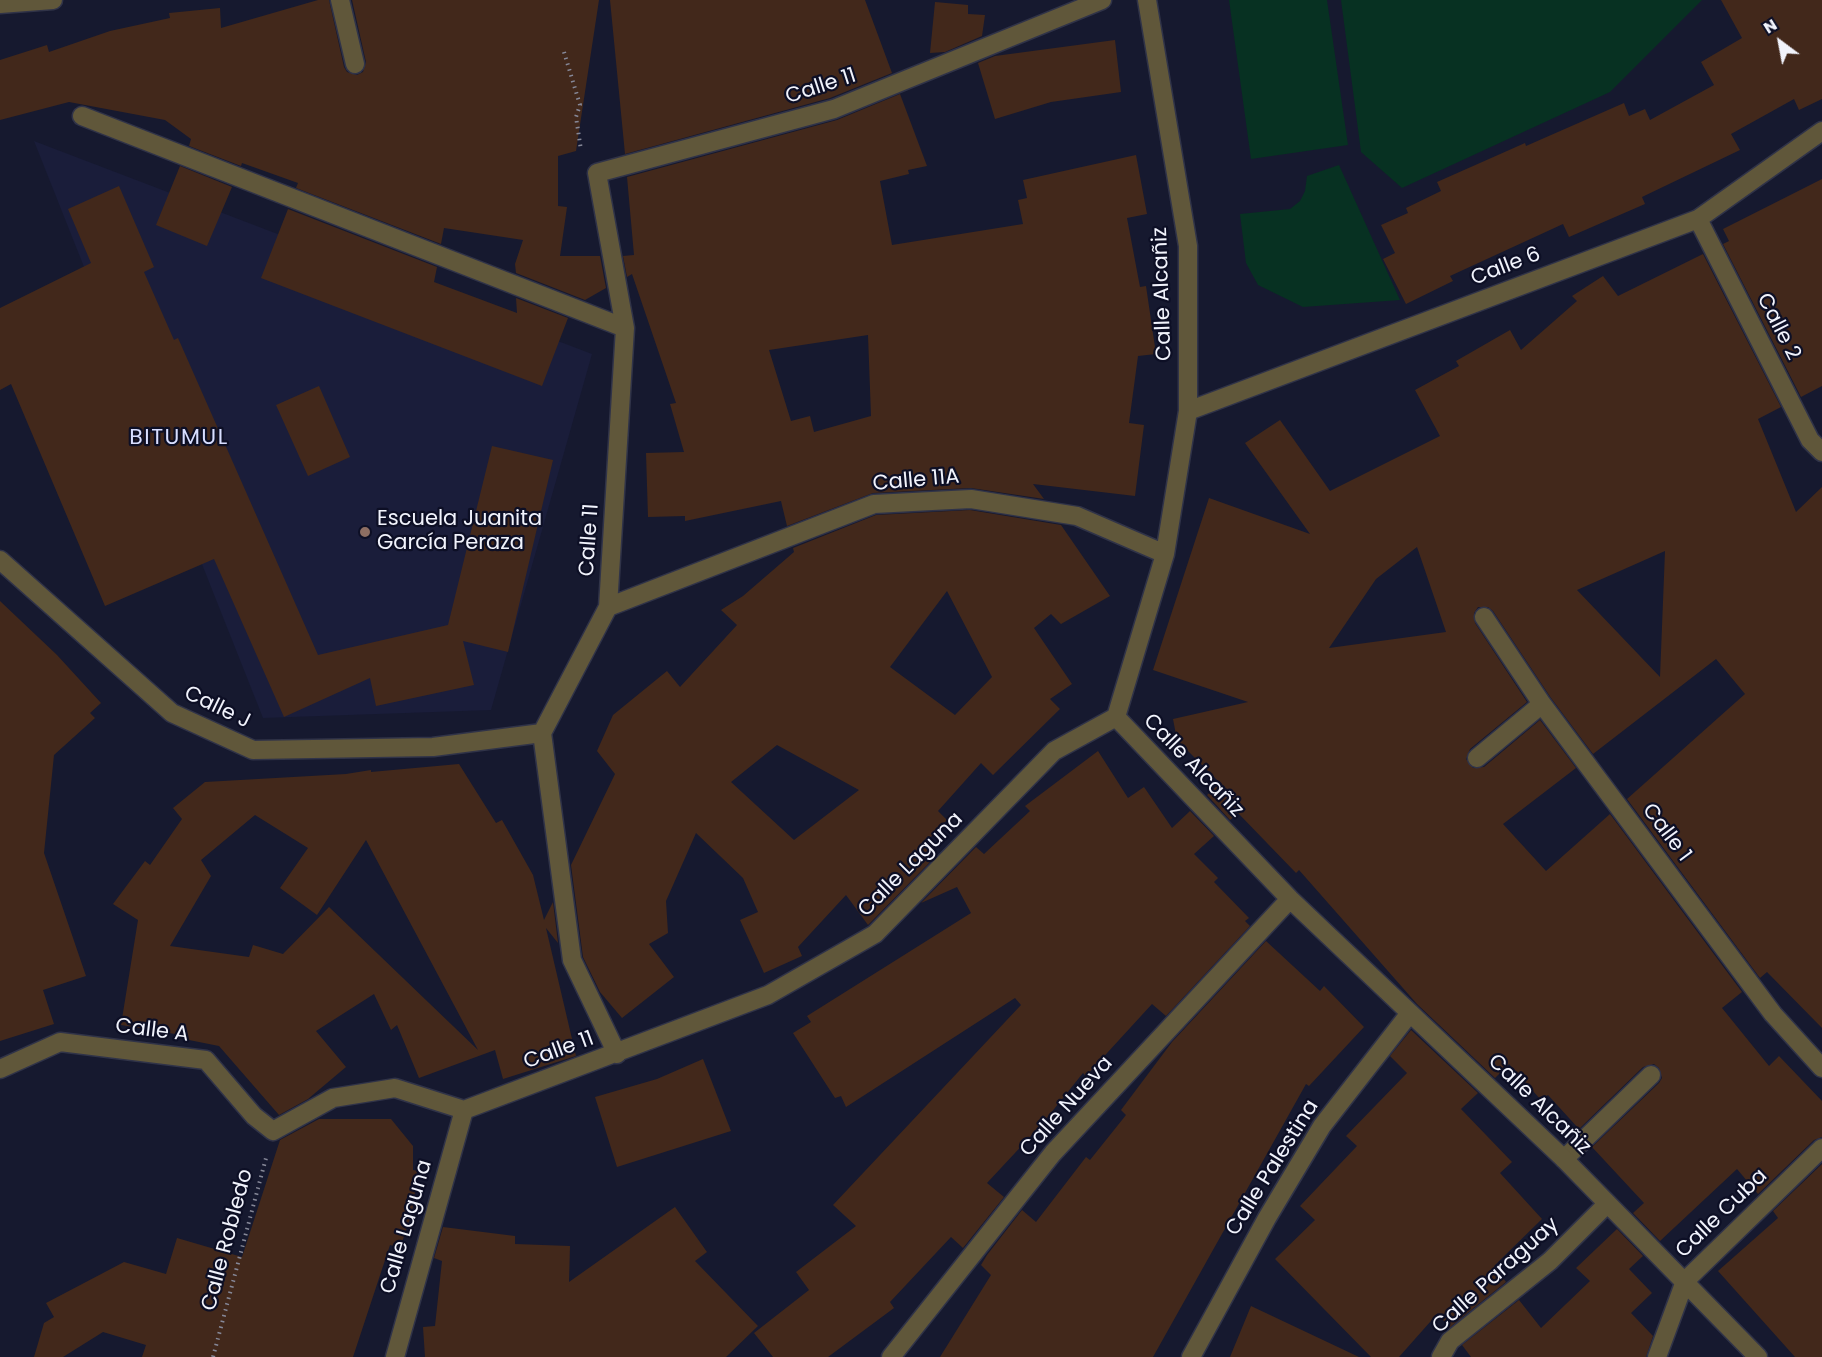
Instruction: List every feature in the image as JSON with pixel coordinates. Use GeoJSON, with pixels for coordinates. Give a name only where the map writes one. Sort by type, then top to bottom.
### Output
{"type":"FeatureCollection","features":[{"type":"Feature","properties":{"kind":"street"},"geometry":{"type":"LineString","coordinates":[[0,4],[53,0]]}},
{"type":"Feature","properties":{"kind":"street"},"geometry":{"type":"LineString","coordinates":[[340,0],[355,64]]}},
{"type":"Feature","properties":{"kind":"street","name":"Calle 11"},"geometry":{"type":"LineString","coordinates":[[464,1110],[617,1054],[572,960],[542,733],[608,607],[626,328],[597,172],[834,109],[1102,0]]}},
{"type":"Feature","properties":{"kind":"street","name":"Calle Alcañiz"},"geometry":{"type":"LineString","coordinates":[[1147,0],[1188,246],[1188,411],[1166,554],[1116,717],[1290,899],[1564,1159],[1758,1357]]}},
{"type":"Feature","properties":{"kind":"street"},"geometry":{"type":"LineString","coordinates":[[82,116],[626,328]]}},
{"type":"Feature","properties":{"kind":"street","name":"Calle 6"},"geometry":{"type":"LineString","coordinates":[[1188,411],[1698,219],[1822,130]]}},
{"type":"Feature","properties":{"kind":"street","name":"Calle 2"},"geometry":{"type":"LineString","coordinates":[[1698,219],[1810,440],[1822,452]]}},
{"type":"Feature","properties":{"kind":"street","name":"Calle 11A"},"geometry":{"type":"LineString","coordinates":[[608,607],[874,504],[971,499],[1077,516],[1166,554]]}},
{"type":"Feature","properties":{"kind":"street","name":"Calle J"},"geometry":{"type":"LineString","coordinates":[[0,560],[172,713],[253,750],[433,747],[542,733]]}},
{"type":"Feature","properties":{"kind":"street","name":"Calle 1"},"geometry":{"type":"LineString","coordinates":[[1484,617],[1542,704],[1773,1014],[1822,1068]]}},
{"type":"Feature","properties":{"kind":"street"},"geometry":{"type":"LineString","coordinates":[[1477,758],[1542,704]]}},
{"type":"Feature","properties":{"kind":"street","name":"Calle Laguna"},"geometry":{"type":"LineString","coordinates":[[617,1054],[768,995],[876,934],[1054,751],[1116,717]]}},
{"type":"Feature","properties":{"kind":"street","name":"Calle Nueva"},"geometry":{"type":"LineString","coordinates":[[891,1357],[1053,1153],[1290,899]]}},
{"type":"Feature","properties":{"kind":"street","name":"Calle Palestina"},"geometry":{"type":"LineString","coordinates":[[1191,1357],[1267,1218],[1322,1126],[1410,1013]]}},
{"type":"Feature","properties":{"kind":"street","name":"Calle A"},"geometry":{"type":"LineString","coordinates":[[0,1069],[60,1042],[206,1060],[254,1116],[273,1131]]}},
{"type":"Feature","properties":{"kind":"street"},"geometry":{"type":"LineString","coordinates":[[1564,1159],[1652,1075]]}},
{"type":"Feature","properties":{"kind":"street"},"geometry":{"type":"LineString","coordinates":[[273,1131],[333,1098],[395,1088],[464,1110]]}},
{"type":"Feature","properties":{"kind":"street","name":"Calle Laguna"},"geometry":{"type":"LineString","coordinates":[[395,1357],[464,1110]]}},
{"type":"Feature","properties":{"kind":"street","name":"Calle Cuba"},"geometry":{"type":"LineString","coordinates":[[1657,1357],[1685,1281],[1822,1148]]}},
{"type":"Feature","properties":{"kind":"street","name":"Calle Paraguay"},"geometry":{"type":"LineString","coordinates":[[1441,1357],[1450,1341],[1550,1261],[1607,1204]]}},
{"type":"Feature","properties":{"kind":"path"},"geometry":{"type":"LineString","coordinates":[[564,52],[579,105],[576,117],[579,147],[597,172]]}},
{"type":"Feature","properties":{"kind":"path","name":"Calle Robledo"},"geometry":{"type":"LineString","coordinates":[[213,1357],[273,1131]]}},
{"type":"Feature","properties":{"kind":"shaded area","name":"Escuela Juanita García Peraza"},"geometry":{"type":"Polygon","coordinates":[[[34,141],[592,354],[491,710],[263,718],[34,141]]]}},
{"type":"Feature","properties":{"kind":"green space"},"geometry":{"type":"Polygon","coordinates":[[[1229,0],[1327,0],[1348,145],[1251,159],[1229,0]]]}},
{"type":"Feature","properties":{"kind":"green space"},"geometry":{"type":"Polygon","coordinates":[[[1341,0],[1702,0],[1610,92],[1402,188],[1361,152],[1341,0]]]}},
{"type":"Feature","properties":{"kind":"green space"},"geometry":{"type":"Polygon","coordinates":[[[1339,165],[1400,300],[1303,307],[1258,285],[1246,263],[1240,214],[1290,209],[1300,201],[1305,191],[1307,176],[1339,165]]]}},
{"type":"Feature","properties":{"kind":"building"},"geometry":{"type":"Polygon","coordinates":[[[318,0],[329,0],[344,67],[347,72],[357,75],[363,72],[366,62],[352,0],[599,0],[576,151],[558,156],[558,206],[567,207],[560,256],[600,256],[606,288],[585,300],[516,273],[515,264],[523,240],[444,228],[441,244],[296,188],[298,183],[242,163],[241,166],[189,146],[191,139],[165,120],[69,102],[0,120],[0,60],[47,45],[49,52],[110,31],[170,18],[169,13],[220,8],[221,28],[318,0]]]}},
{"type":"Feature","properties":{"kind":"building"},"geometry":{"type":"Polygon","coordinates":[[[610,0],[865,0],[892,73],[830,98],[625,154],[610,0]]]}},
{"type":"Feature","properties":{"kind":"building"},"geometry":{"type":"Polygon","coordinates":[[[1721,0],[1822,0],[1822,99],[1799,110],[1794,99],[1731,134],[1740,150],[1642,197],[1645,204],[1569,237],[1563,224],[1450,276],[1453,281],[1406,304],[1383,259],[1395,253],[1381,225],[1408,213],[1406,208],[1441,191],[1437,182],[1525,143],[1526,146],[1624,103],[1629,116],[1645,109],[1650,120],[1714,85],[1701,62],[1742,38],[1721,0]]]}},
{"type":"Feature","properties":{"kind":"building"},"geometry":{"type":"Polygon","coordinates":[[[935,2],[968,5],[968,14],[985,15],[982,36],[945,52],[930,53],[935,2]]]}},
{"type":"Feature","properties":{"kind":"building"},"geometry":{"type":"Polygon","coordinates":[[[1115,40],[1121,92],[1051,102],[995,119],[978,63],[995,56],[1115,40]]]}},
{"type":"Feature","properties":{"kind":"building"},"geometry":{"type":"Polygon","coordinates":[[[900,94],[927,166],[908,170],[909,174],[880,181],[892,245],[1023,224],[1018,200],[1027,198],[1023,180],[1136,155],[1147,214],[1127,218],[1140,287],[1146,286],[1156,354],[1138,356],[1129,423],[1144,425],[1135,496],[1033,484],[1044,499],[971,488],[873,493],[787,526],[781,501],[685,521],[685,516],[648,517],[646,453],[684,452],[670,404],[676,403],[632,274],[627,277],[623,256],[634,255],[627,177],[837,120],[900,94]],[[868,335],[769,350],[791,421],[810,416],[814,432],[871,416],[868,335]]]}},
{"type":"Feature","properties":{"kind":"building"},"geometry":{"type":"Polygon","coordinates":[[[180,166],[232,187],[207,246],[156,225],[180,166]]]}},
{"type":"Feature","properties":{"kind":"building"},"geometry":{"type":"Polygon","coordinates":[[[1822,179],[1822,386],[1801,397],[1723,244],[1729,241],[1723,229],[1822,179]]]}},
{"type":"Feature","properties":{"kind":"building"},"geometry":{"type":"Polygon","coordinates":[[[119,186],[154,267],[144,272],[174,340],[178,338],[318,655],[448,625],[492,446],[553,460],[508,652],[463,641],[474,685],[376,706],[370,678],[284,717],[214,559],[105,606],[11,384],[0,390],[0,308],[91,263],[68,209],[119,186]]]}},
{"type":"Feature","properties":{"kind":"building"},"geometry":{"type":"Polygon","coordinates":[[[288,209],[437,267],[434,282],[517,313],[516,298],[568,318],[542,386],[261,278],[288,209]]]}},
{"type":"Feature","properties":{"kind":"building"},"geometry":{"type":"Polygon","coordinates":[[[1703,254],[1781,407],[1758,419],[1796,512],[1822,487],[1822,1028],[1767,972],[1760,978],[1627,799],[1745,694],[1716,659],[1593,754],[1551,698],[1493,611],[1488,607],[1478,607],[1474,613],[1475,623],[1527,702],[1470,749],[1466,759],[1473,768],[1484,767],[1540,720],[1576,768],[1503,824],[1546,871],[1610,814],[1742,992],[1722,1008],[1769,1066],[1779,1056],[1822,1101],[1822,1137],[1814,1140],[1758,1194],[1737,1169],[1660,1241],[1633,1213],[1644,1203],[1592,1147],[1659,1083],[1662,1078],[1659,1068],[1654,1064],[1643,1067],[1579,1129],[1548,1095],[1541,1100],[1509,1064],[1495,1078],[1417,1004],[1299,870],[1296,873],[1238,813],[1230,820],[1207,795],[1220,783],[1177,740],[1173,719],[1248,702],[1153,670],[1209,498],[1310,534],[1245,443],[1280,420],[1330,491],[1440,436],[1415,390],[1459,366],[1456,361],[1510,330],[1521,350],[1577,301],[1572,296],[1603,276],[1618,296],[1703,254]],[[1417,547],[1376,579],[1329,648],[1446,632],[1417,547]],[[1665,551],[1577,590],[1660,677],[1665,551]]]}},
{"type":"Feature","properties":{"kind":"building"},"geometry":{"type":"Polygon","coordinates":[[[319,386],[350,457],[308,476],[276,405],[319,386]]]}},
{"type":"Feature","properties":{"kind":"building"},"geometry":{"type":"Polygon","coordinates":[[[970,510],[1061,525],[1110,596],[1061,624],[1051,614],[1034,628],[1072,684],[1050,699],[1060,709],[993,775],[981,763],[938,811],[947,820],[926,842],[937,855],[868,925],[846,895],[798,947],[802,956],[764,973],[740,920],[758,912],[743,878],[696,833],[666,901],[668,933],[649,944],[674,977],[622,1018],[600,992],[583,957],[571,865],[615,774],[597,751],[613,715],[667,671],[680,687],[737,625],[721,610],[743,596],[794,552],[793,548],[876,515],[970,510]],[[947,591],[890,667],[955,715],[992,677],[947,591]],[[777,745],[731,782],[794,840],[859,790],[777,745]]]}},
{"type":"Feature","properties":{"kind":"building"},"geometry":{"type":"Polygon","coordinates":[[[0,601],[57,655],[101,703],[90,713],[95,718],[54,755],[44,853],[86,976],[43,990],[54,1024],[0,1041],[0,601]]]}},
{"type":"Feature","properties":{"kind":"building"},"geometry":{"type":"Polygon","coordinates":[[[1098,751],[1128,798],[1144,787],[1172,828],[1190,811],[1214,836],[1194,854],[1218,878],[1214,882],[1249,918],[1245,921],[1250,926],[1166,1016],[1152,1004],[1086,1076],[1083,1073],[1042,1124],[987,1183],[1004,1197],[963,1248],[951,1237],[890,1302],[894,1308],[828,1357],[773,1357],[754,1333],[809,1290],[796,1272],[856,1226],[833,1205],[1021,1005],[1015,998],[846,1107],[841,1096],[835,1098],[793,1033],[811,1022],[807,1016],[971,913],[957,887],[921,903],[976,847],[984,854],[1030,811],[1025,806],[1098,751]]]}},
{"type":"Feature","properties":{"kind":"building"},"geometry":{"type":"Polygon","coordinates":[[[459,764],[496,823],[502,820],[533,875],[544,920],[553,902],[558,943],[546,928],[576,1056],[503,1079],[495,1050],[419,1078],[397,1025],[391,1030],[374,994],[316,1031],[346,1067],[308,1099],[279,1115],[219,1046],[174,1037],[175,1034],[121,1025],[138,920],[113,904],[145,861],[150,865],[182,819],[173,808],[205,782],[346,774],[371,770],[371,772],[459,764]],[[255,815],[201,860],[211,876],[170,946],[249,957],[253,945],[283,954],[329,907],[478,1050],[366,840],[317,915],[280,888],[308,848],[255,815]]]}},
{"type":"Feature","properties":{"kind":"building"},"geometry":{"type":"Polygon","coordinates":[[[1266,941],[1320,991],[1324,986],[1364,1027],[1309,1086],[1306,1084],[1153,1357],[940,1357],[991,1275],[981,1265],[1022,1210],[1036,1222],[1086,1157],[1090,1160],[1126,1115],[1121,1110],[1172,1042],[1266,941]]]}},
{"type":"Feature","properties":{"kind":"building"},"geometry":{"type":"Polygon","coordinates":[[[1411,1030],[1478,1093],[1461,1109],[1512,1162],[1500,1173],[1542,1219],[1494,1266],[1506,1282],[1449,1328],[1438,1313],[1399,1357],[1371,1357],[1275,1259],[1315,1220],[1300,1206],[1357,1146],[1346,1136],[1407,1073],[1390,1056],[1411,1030]]]}},
{"type":"Feature","properties":{"kind":"building"},"geometry":{"type":"Polygon","coordinates":[[[703,1059],[731,1131],[617,1167],[595,1097],[657,1079],[703,1059]]]}},
{"type":"Feature","properties":{"kind":"building"},"geometry":{"type":"Polygon","coordinates":[[[319,1119],[391,1119],[413,1146],[413,1170],[418,1171],[412,1213],[400,1248],[390,1245],[353,1357],[142,1357],[146,1345],[103,1332],[63,1357],[34,1357],[44,1323],[54,1317],[46,1303],[124,1262],[166,1274],[177,1238],[242,1257],[280,1140],[319,1119]]]}},
{"type":"Feature","properties":{"kind":"building"},"geometry":{"type":"Polygon","coordinates":[[[1822,1164],[1822,1357],[1795,1357],[1718,1271],[1778,1218],[1773,1211],[1822,1164]]]}},
{"type":"Feature","properties":{"kind":"building"},"geometry":{"type":"Polygon","coordinates":[[[675,1207],[707,1252],[695,1261],[758,1326],[726,1357],[425,1357],[423,1327],[435,1326],[442,1261],[434,1258],[443,1227],[515,1236],[515,1244],[570,1246],[569,1282],[675,1207]]]}},
{"type":"Feature","properties":{"kind":"building"},"geometry":{"type":"Polygon","coordinates":[[[1617,1229],[1643,1256],[1629,1269],[1652,1293],[1631,1313],[1653,1336],[1646,1357],[1471,1357],[1462,1345],[1519,1300],[1541,1328],[1590,1281],[1576,1268],[1617,1229]]]}},
{"type":"Feature","properties":{"kind":"building"},"geometry":{"type":"Polygon","coordinates":[[[1251,1306],[1359,1357],[1230,1357],[1251,1306]]]}},
{"type":"Feature","properties":{"kind":"place","name":"Escuela Juanita García Peraza"},"geometry":{"type":"Point","coordinates":[365,532]}},
{"type":"Feature","properties":{"kind":"district","name":"BITUMUL"},"geometry":{"type":"Point","coordinates":[179,438]}}]}
